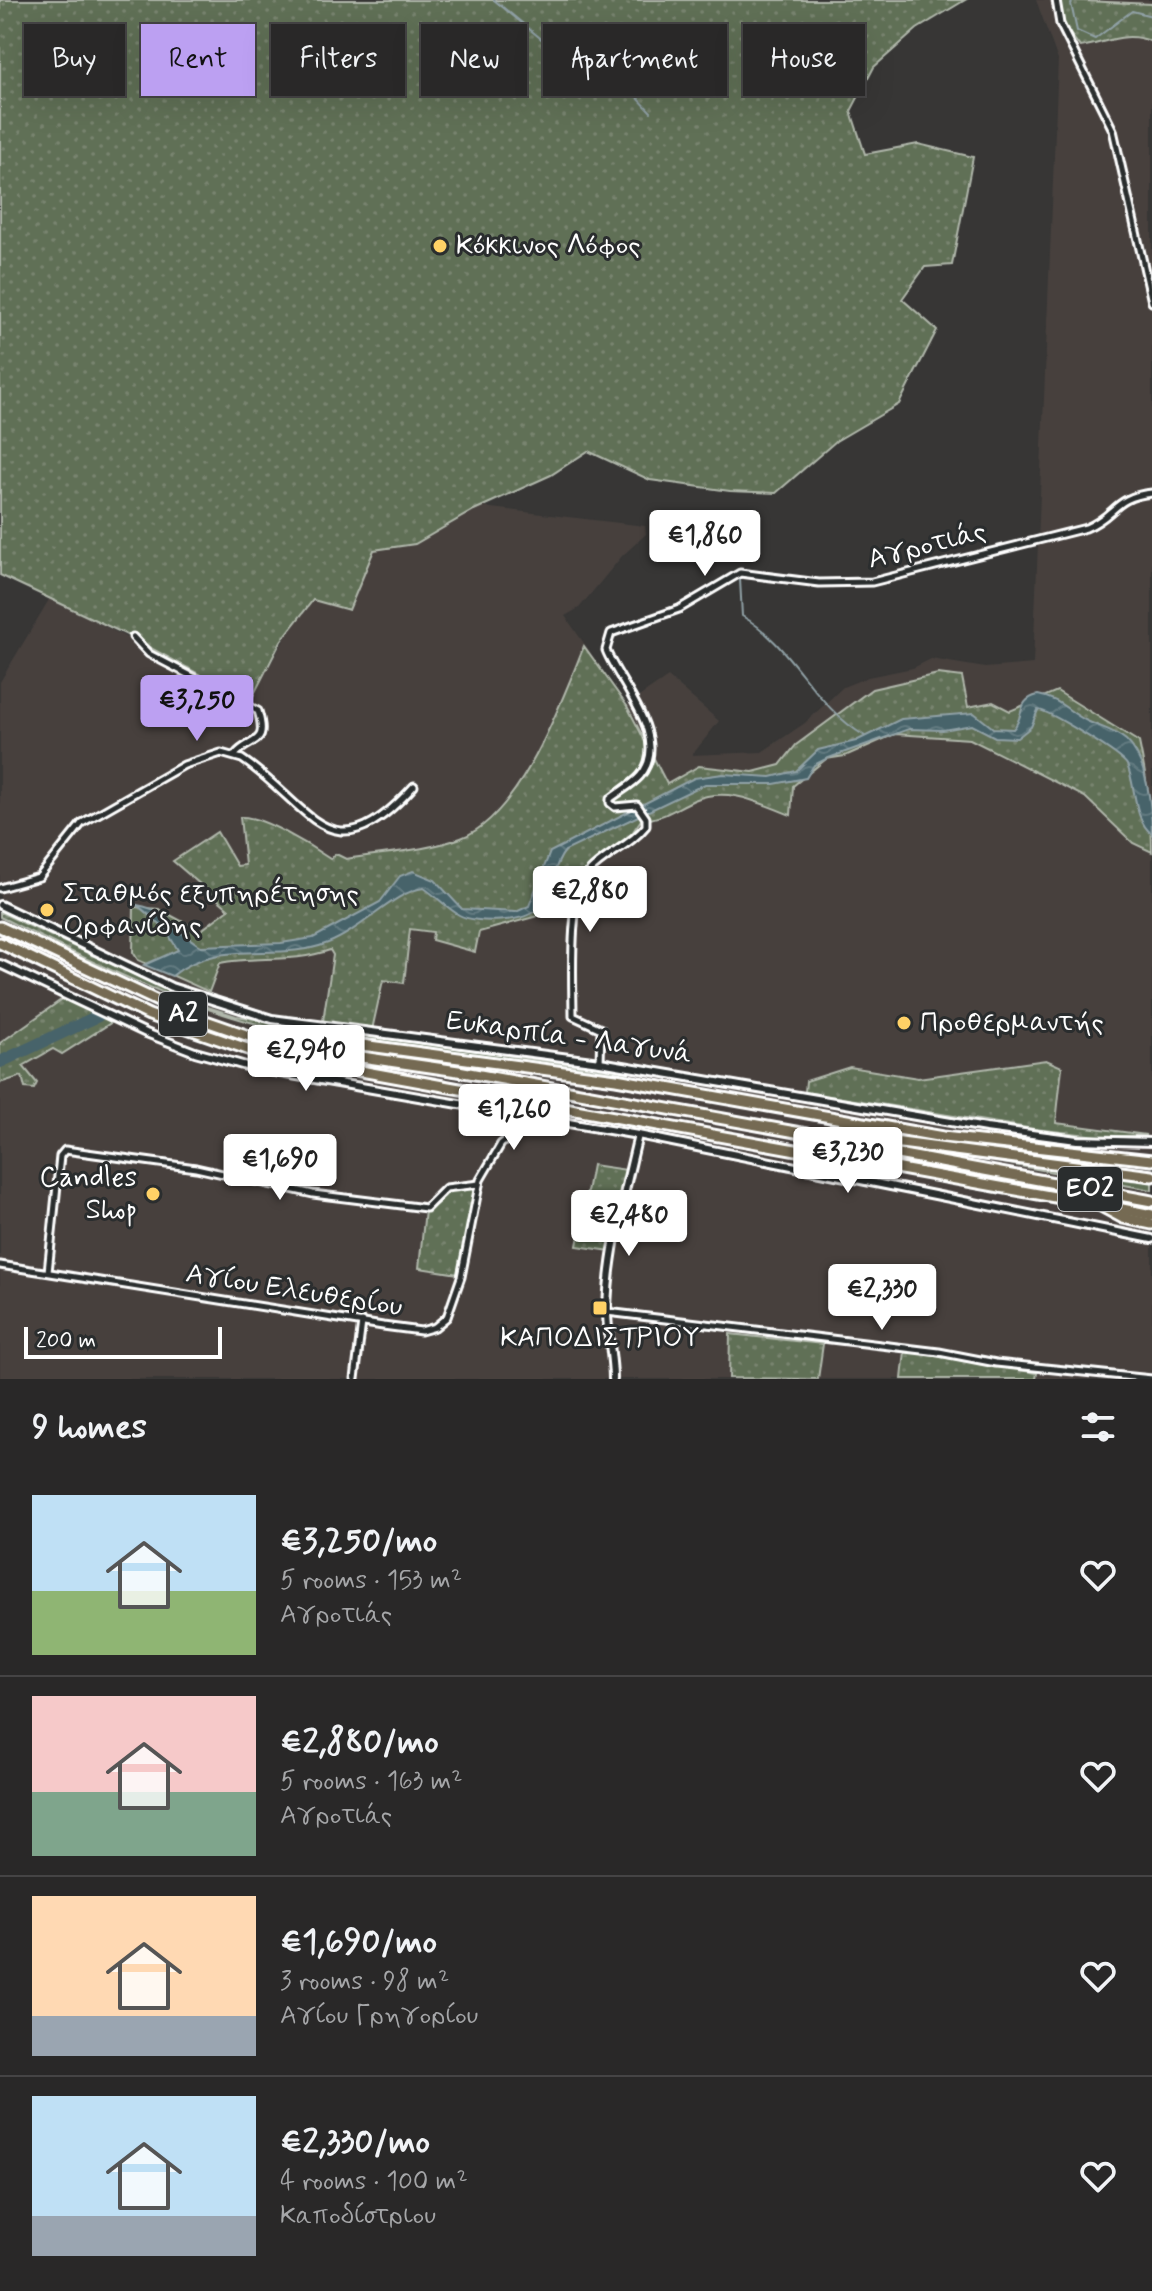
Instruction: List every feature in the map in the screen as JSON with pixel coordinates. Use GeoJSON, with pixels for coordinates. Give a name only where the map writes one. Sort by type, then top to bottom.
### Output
{"type":"FeatureCollection","features":[{"type":"Feature","properties":{"kind":"highway","name":"Α2"},"geometry":{"type":"LineString","coordinates":[[0,927],[183,1013],[275,1041],[840,1140],[855,1137],[1152,1176]]}},
{"type":"Feature","properties":{"kind":"highway","name":"Α2"},"geometry":{"type":"LineString","coordinates":[[0,943],[149,1015],[256,1052],[1099,1205],[1123,1218],[1152,1224]]}},
{"type":"Feature","properties":{"kind":"highway"},"geometry":{"type":"LineString","coordinates":[[275,1041],[324,1041],[616,1079],[943,1137],[1152,1160]]}},
{"type":"Feature","properties":{"kind":"highway","name":"ΕΟ2"},"geometry":{"type":"LineString","coordinates":[[840,1140],[854,1146],[1152,1201]]}},
{"type":"Feature","properties":{"kind":"highway","name":"ΕΟ2"},"geometry":{"type":"LineString","coordinates":[[1099,1205],[1152,1215]]}},
{"type":"Feature","properties":{"kind":"street"},"geometry":{"type":"LineString","coordinates":[[1056,0],[1060,24],[1113,130],[1152,302]]}},
{"type":"Feature","properties":{"kind":"street","name":"Αγροτιάς"},"geometry":{"type":"LineString","coordinates":[[600,1062],[601,1029],[573,1016],[577,902],[584,878],[646,826],[646,818],[637,805],[615,807],[610,803],[640,777],[646,767],[649,745],[645,723],[609,658],[608,636],[617,630],[679,609],[740,573],[819,583],[887,579],[1086,528],[1103,519],[1124,499],[1152,493]]}},
{"type":"Feature","properties":{"kind":"street"},"geometry":{"type":"LineString","coordinates":[[133,637],[161,661],[258,711],[262,727],[259,738],[235,755]]}},
{"type":"Feature","properties":{"kind":"street"},"geometry":{"type":"LineString","coordinates":[[0,888],[47,871],[75,830],[94,816],[201,757],[221,753],[235,755],[313,822],[336,828],[358,829],[377,822],[414,786]]}},
{"type":"Feature","properties":{"kind":"street","name":"Ευκαρπία - Λαγυνά"},"geometry":{"type":"LineString","coordinates":[[0,905],[158,982],[230,1009],[313,1026],[600,1062],[986,1128],[1086,1141],[1152,1142]]}},
{"type":"Feature","properties":{"kind":"street"},"geometry":{"type":"LineString","coordinates":[[0,964],[146,1033],[221,1060],[638,1135],[1152,1239]]}},
{"type":"Feature","properties":{"kind":"street","name":"Αγίου Ελευθερίου"},"geometry":{"type":"LineString","coordinates":[[0,1265],[421,1331],[435,1327],[447,1317],[461,1277],[479,1184],[501,1144],[536,1117]]}},
{"type":"Feature","properties":{"kind":"street"},"geometry":{"type":"LineString","coordinates":[[613,1379],[607,1312],[617,1230],[638,1135]]}},
{"type":"Feature","properties":{"kind":"street"},"geometry":{"type":"LineString","coordinates":[[48,1272],[60,1156],[65,1150],[196,1168],[313,1194],[406,1207],[426,1208],[446,1188],[479,1184]]}},
{"type":"Feature","properties":{"kind":"street"},"geometry":{"type":"LineString","coordinates":[[607,1312],[939,1352],[996,1363],[1152,1379]]}},
{"type":"Feature","properties":{"kind":"street"},"geometry":{"type":"LineString","coordinates":[[355,1379],[362,1322]]}},
{"type":"Feature","properties":{"kind":"shaded area"},"geometry":{"type":"Polygon","coordinates":[[[1036,0],[1152,0],[1152,1379],[0,1379],[0,682],[50,598],[250,701],[314,586],[431,501],[645,526],[646,534],[622,556],[579,608],[565,616],[627,705],[668,677],[719,721],[692,755],[762,752],[805,723],[843,687],[868,677],[913,668],[931,659],[985,668],[1033,664],[1058,60],[1036,0]]]}},
{"type":"Feature","properties":{"kind":"green space"},"geometry":{"type":"Polygon","coordinates":[[[0,0],[965,0],[917,29],[874,67],[865,84],[865,24],[743,24],[743,96],[859,96],[851,111],[865,154],[918,144],[973,157],[952,265],[925,267],[902,299],[937,330],[899,404],[836,441],[776,493],[730,491],[650,480],[588,451],[551,475],[474,510],[415,544],[374,550],[349,610],[313,600],[281,641],[250,702],[125,634],[0,575],[0,0]]]}},
{"type":"Feature","properties":{"kind":"green space"},"geometry":{"type":"Polygon","coordinates":[[[1061,0],[1152,4],[1152,42],[1125,37],[1080,47],[1066,28],[1058,5],[1061,0]]]}},
{"type":"Feature","properties":{"kind":"green space"},"geometry":{"type":"Polygon","coordinates":[[[584,646],[627,706],[667,784],[699,766],[753,772],[780,765],[796,745],[872,689],[938,674],[962,677],[968,707],[993,702],[1010,711],[1057,691],[1139,742],[1148,797],[1152,852],[1133,843],[1085,797],[970,739],[895,734],[845,756],[826,759],[793,786],[791,815],[755,801],[719,795],[694,800],[662,816],[641,820],[630,836],[574,881],[561,878],[549,913],[479,932],[475,952],[432,940],[433,932],[410,929],[404,983],[383,980],[372,1030],[323,1021],[333,955],[330,950],[303,957],[220,963],[209,992],[138,960],[133,952],[134,907],[159,909],[200,931],[229,909],[173,861],[217,832],[237,866],[245,865],[240,817],[273,826],[330,859],[336,854],[346,859],[433,846],[461,838],[483,825],[520,782],[536,754],[584,646]]]}},
{"type":"Feature","properties":{"kind":"green space"},"geometry":{"type":"Polygon","coordinates":[[[0,912],[195,1003],[236,1016],[629,1073],[627,1077],[282,1030],[245,1021],[173,996],[103,967],[0,917],[0,912]]]}},
{"type":"Feature","properties":{"kind":"green space"},"geometry":{"type":"Polygon","coordinates":[[[64,998],[112,1022],[62,1054],[53,1049],[23,1066],[37,1083],[34,1089],[25,1088],[22,1076],[0,1083],[0,1043],[64,998]]]}},
{"type":"Feature","properties":{"kind":"green space"},"geometry":{"type":"Polygon","coordinates":[[[1046,1060],[1062,1067],[1056,1123],[1146,1135],[1107,1137],[1034,1129],[805,1092],[806,1081],[850,1067],[918,1078],[1046,1060]]]}},
{"type":"Feature","properties":{"kind":"green space"},"geometry":{"type":"Polygon","coordinates":[[[997,1162],[1152,1179],[1152,1190],[997,1162]]]}},
{"type":"Feature","properties":{"kind":"green space"},"geometry":{"type":"Polygon","coordinates":[[[592,1165],[627,1170],[611,1251],[577,1246],[592,1165]]]}},
{"type":"Feature","properties":{"kind":"green space"},"geometry":{"type":"Polygon","coordinates":[[[458,1186],[475,1190],[459,1274],[419,1268],[425,1210],[438,1203],[443,1190],[458,1186]]]}},
{"type":"Feature","properties":{"kind":"green space"},"geometry":{"type":"Polygon","coordinates":[[[730,1334],[823,1344],[818,1379],[729,1378],[730,1334]]]}},
{"type":"Feature","properties":{"kind":"green space"},"geometry":{"type":"Polygon","coordinates":[[[905,1351],[1037,1373],[1036,1379],[902,1379],[905,1351]]]}},
{"type":"Feature","properties":{"kind":"water"},"geometry":{"type":"Polygon","coordinates":[[[1038,695],[1053,699],[1087,721],[1117,734],[1133,748],[1147,784],[1152,834],[1141,820],[1127,765],[1085,734],[1038,710],[1031,727],[1017,738],[995,737],[972,725],[943,730],[909,729],[826,759],[814,765],[806,778],[774,784],[705,784],[565,851],[543,902],[523,917],[500,920],[466,918],[424,888],[390,903],[341,937],[309,949],[209,957],[190,964],[172,976],[144,965],[178,950],[165,929],[137,905],[159,912],[201,946],[281,943],[313,938],[380,902],[400,876],[413,871],[435,880],[462,909],[516,912],[529,906],[550,852],[694,778],[723,774],[771,777],[796,771],[818,750],[856,741],[901,719],[974,713],[993,728],[1013,729],[1026,701],[1038,695]]]}},
{"type":"Feature","properties":{"kind":"waterway"},"geometry":{"type":"LineString","coordinates":[[494,0],[567,60],[621,80],[651,112]]}},
{"type":"Feature","properties":{"kind":"waterway"},"geometry":{"type":"LineString","coordinates":[[1074,0],[1071,4],[1077,31],[1095,39],[1132,11],[1152,16]]}},
{"type":"Feature","properties":{"kind":"waterway"},"geometry":{"type":"LineString","coordinates":[[740,579],[742,616],[775,643],[831,709],[865,736]]}},
{"type":"Feature","properties":{"kind":"waterway"},"geometry":{"type":"LineString","coordinates":[[0,1062],[98,1016]]}},
{"type":"Feature","properties":{"kind":"place","name":"Κόκκινος Λόφος"},"geometry":{"type":"Point","coordinates":[440,246]}},
{"type":"Feature","properties":{"kind":"place","name":"Σταθμός εξυπηρέτησης Ορφανίδης"},"geometry":{"type":"Point","coordinates":[47,910]}},
{"type":"Feature","properties":{"kind":"place","name":"Προθερμαντής"},"geometry":{"type":"Point","coordinates":[904,1023]}},
{"type":"Feature","properties":{"kind":"place","name":"Candles Shop"},"geometry":{"type":"Point","coordinates":[153,1194]}},
{"type":"Feature","properties":{"kind":"place","name":"ΚΑΠΟΔΙΣΤΡΙΟΥ"},"geometry":{"type":"Point","coordinates":[600,1308]}}]}
